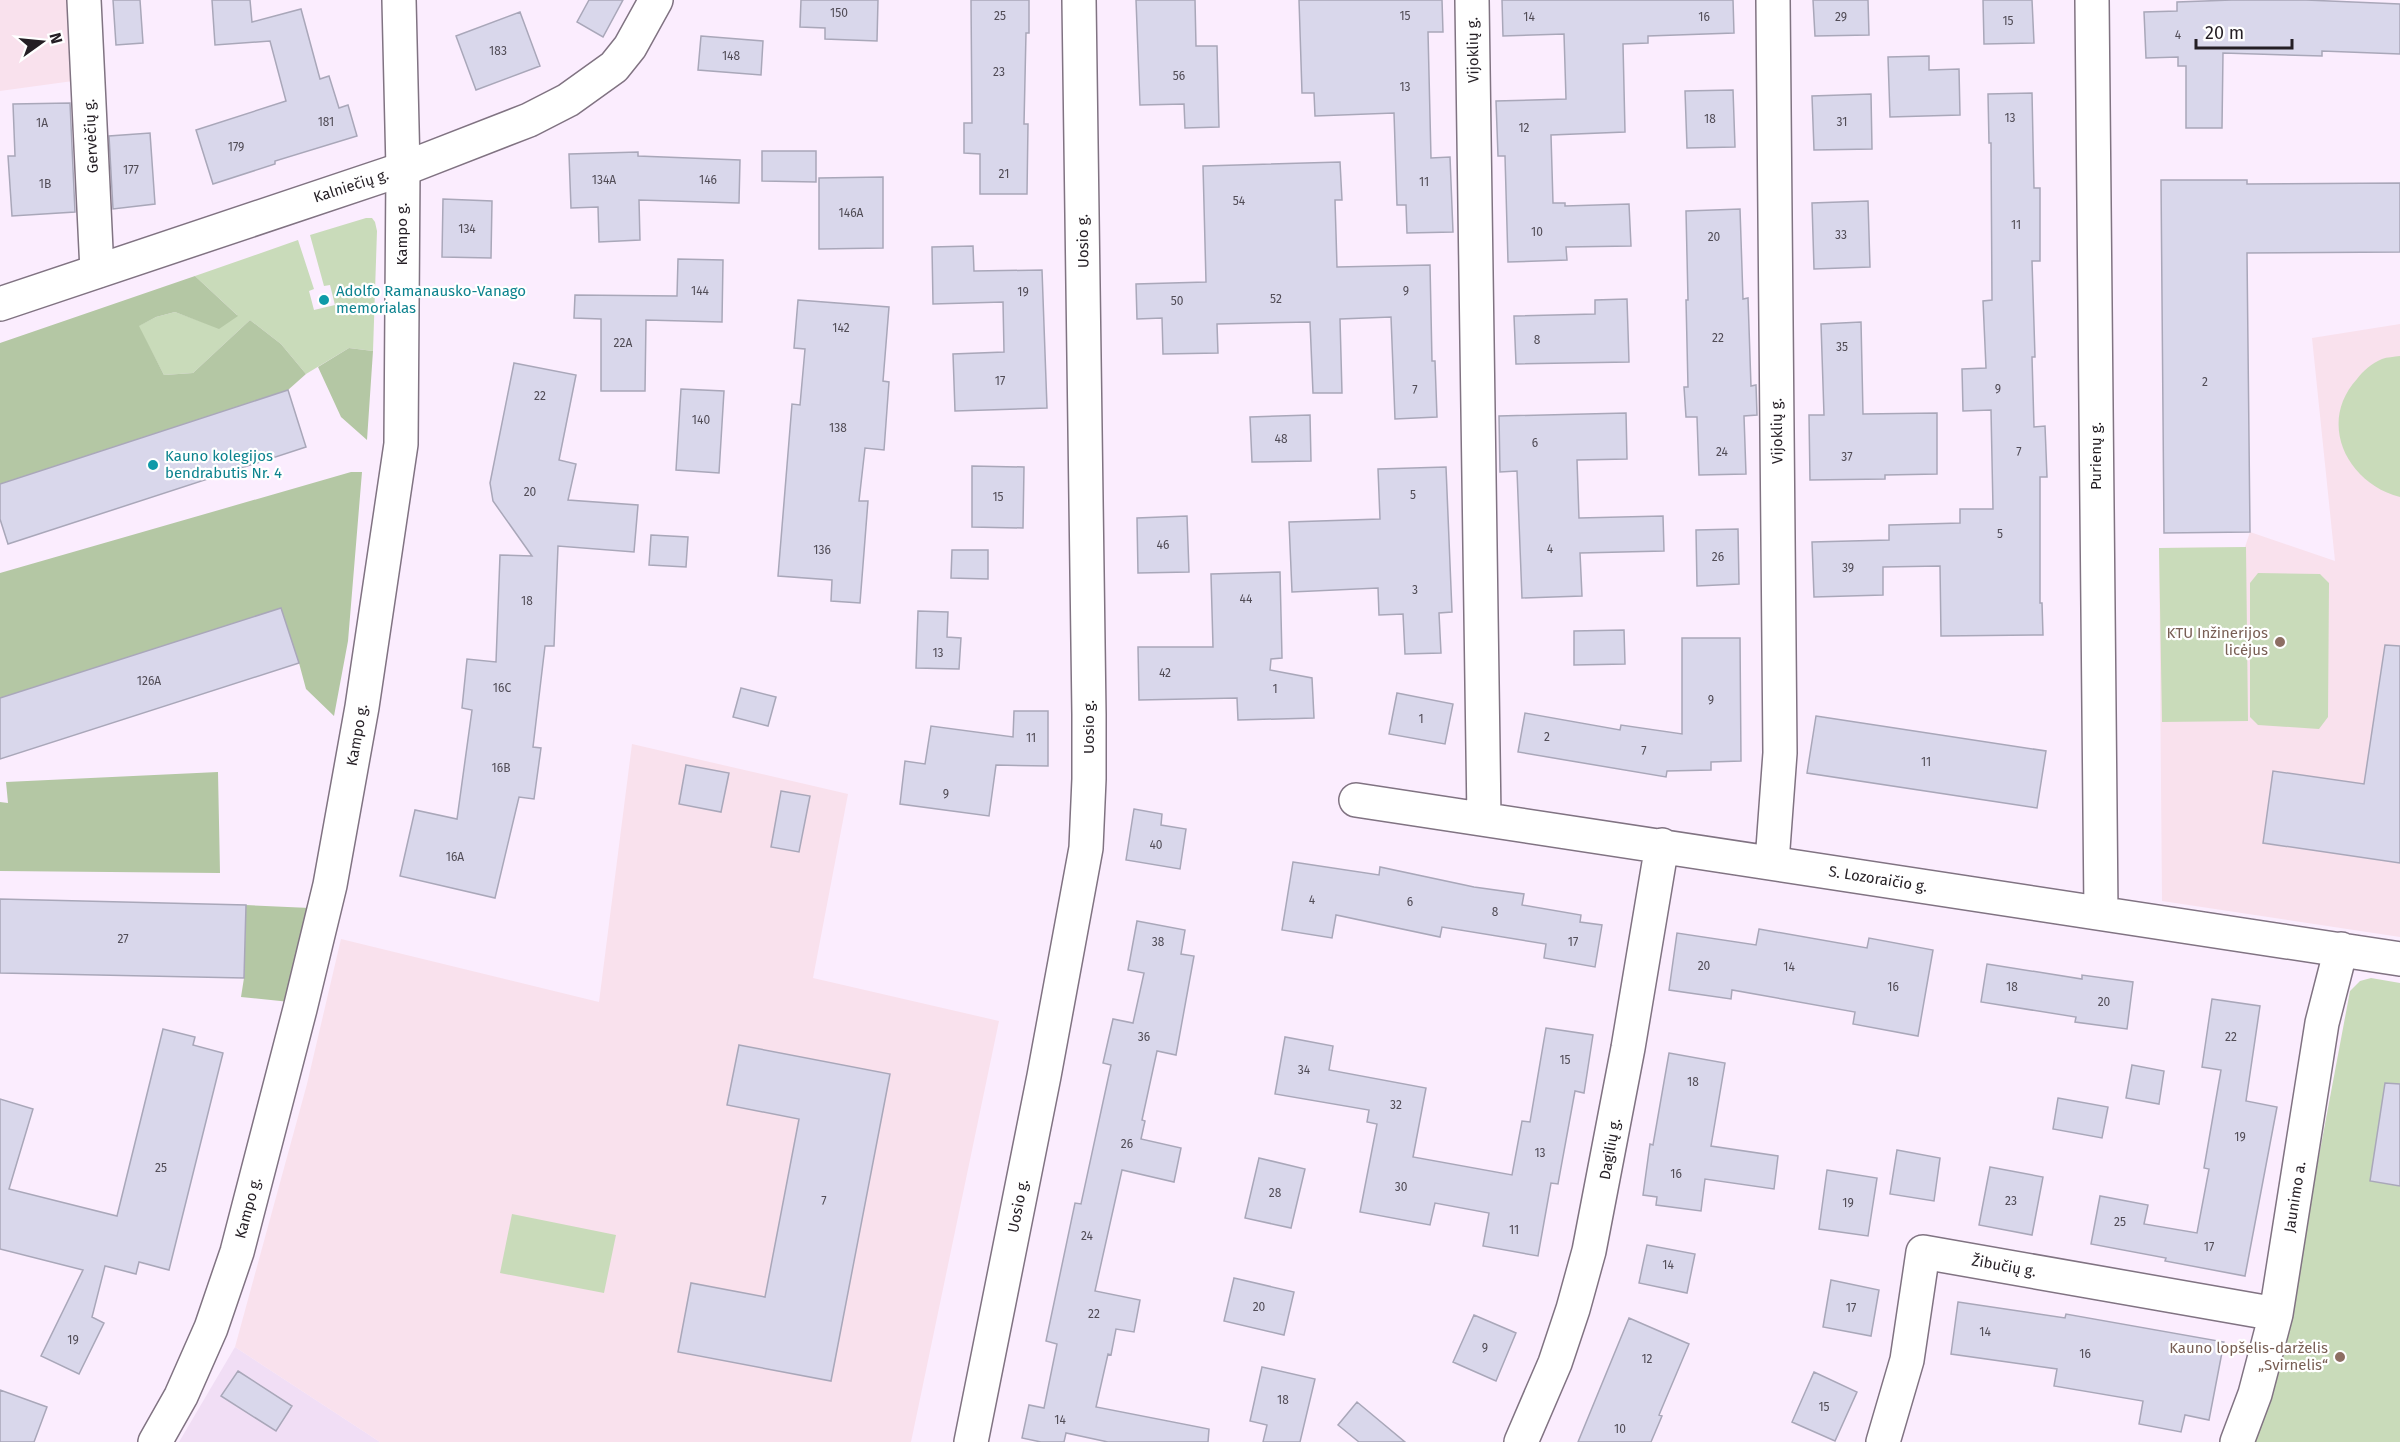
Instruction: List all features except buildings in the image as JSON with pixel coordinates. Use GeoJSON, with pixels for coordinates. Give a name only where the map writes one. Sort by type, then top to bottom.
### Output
{"type":"FeatureCollection","features":[{"type":"Feature","properties":{"kind":"street","name":"Gervėčių g."},"geometry":{"type":"LineString","coordinates":[[84,0],[97,271]]}},
{"type":"Feature","properties":{"kind":"street","name":"Kampo g."},"geometry":{"type":"LineString","coordinates":[[155,1442],[181,1396],[211,1328],[237,1252],[330,885],[362,707],[401,444],[403,169],[399,0]]}},
{"type":"Feature","properties":{"kind":"street","name":"Kalniečių g."},"geometry":{"type":"LineString","coordinates":[[0,304],[403,169],[529,120],[568,100],[614,67],[630,47],[656,0]]}},
{"type":"Feature","properties":{"kind":"street","name":"Uosio g."},"geometry":{"type":"LineString","coordinates":[[971,1442],[1044,1076],[1086,848],[1089,725],[1079,0]]}},
{"type":"Feature","properties":{"kind":"street","name":"Vijoklių g."},"geometry":{"type":"LineString","coordinates":[[1472,0],[1484,819]]}},
{"type":"Feature","properties":{"kind":"street","name":"Vijoklių g."},"geometry":{"type":"LineString","coordinates":[[1772,862],[1780,753],[1773,0]]}},
{"type":"Feature","properties":{"kind":"street","name":"Purienų g."},"geometry":{"type":"LineString","coordinates":[[2092,0],[2100,912]]}},
{"type":"Feature","properties":{"kind":"street","name":"S. Lozoraičio g."},"geometry":{"type":"LineString","coordinates":[[1356,800],[2400,959]]}},
{"type":"Feature","properties":{"kind":"street","name":"Dagilių g."},"geometry":{"type":"LineString","coordinates":[[1521,1442],[1574,1309],[1591,1242],[1624,1070],[1662,845]]}},
{"type":"Feature","properties":{"kind":"street","name":"Jaunimo a."},"geometry":{"type":"LineString","coordinates":[[2237,1442],[2255,1394],[2276,1314],[2322,1023],[2341,949]]}},
{"type":"Feature","properties":{"kind":"street","name":"Žibučių g."},"geometry":{"type":"LineString","coordinates":[[1883,1442],[1907,1360],[1923,1252],[2276,1314]]}},
{"type":"Feature","properties":{"kind":"shaded area"},"geometry":{"type":"Polygon","coordinates":[[[0,0],[68,0],[73,81],[0,91],[0,0]]]}},
{"type":"Feature","properties":{"kind":"shaded area","name":"KTU Inžinerijos licėjus"},"geometry":{"type":"Polygon","coordinates":[[[2400,324],[2400,937],[2162,901],[2159,548],[2245,547],[2250,532],[2335,561],[2312,338],[2400,324]]]}},
{"type":"Feature","properties":{"kind":"shaded area"},"geometry":{"type":"Polygon","coordinates":[[[632,744],[848,794],[813,978],[999,1021],[911,1442],[380,1442],[235,1347],[307,1084],[341,939],[599,1002],[632,744]]]}},
{"type":"Feature","properties":{"kind":"shaded area"},"geometry":{"type":"Polygon","coordinates":[[[235,1347],[380,1442],[179,1442],[235,1347]]]}},
{"type":"Feature","properties":{"kind":"green space"},"geometry":{"type":"Polygon","coordinates":[[[372,218],[377,231],[373,351],[349,348],[306,374],[281,344],[250,320],[193,373],[164,375],[138,326],[156,317],[175,312],[219,328],[237,315],[195,276],[298,240],[314,289],[309,291],[314,310],[335,305],[330,285],[324,286],[310,235],[372,218]]]}},
{"type":"Feature","properties":{"kind":"green space"},"geometry":{"type":"Polygon","coordinates":[[[195,276],[238,316],[219,329],[175,312],[156,317],[139,326],[164,375],[193,373],[250,320],[281,344],[306,374],[288,390],[0,484],[0,343],[195,276]]]}},
{"type":"Feature","properties":{"kind":"green space"},"geometry":{"type":"Polygon","coordinates":[[[349,348],[373,351],[367,440],[341,417],[318,367],[349,348]]]}},
{"type":"Feature","properties":{"kind":"green space"},"geometry":{"type":"Polygon","coordinates":[[[2400,356],[2400,497],[2381,490],[2365,479],[2353,465],[2344,449],[2339,432],[2339,414],[2345,396],[2368,367],[2386,358],[2400,356]]]}},
{"type":"Feature","properties":{"kind":"green space"},"geometry":{"type":"Polygon","coordinates":[[[351,472],[362,472],[348,641],[334,716],[306,689],[299,663],[0,698],[0,573],[351,472]]]}},
{"type":"Feature","properties":{"kind":"green space"},"geometry":{"type":"Polygon","coordinates":[[[2246,547],[2248,721],[2162,722],[2159,548],[2246,547]]]}},
{"type":"Feature","properties":{"kind":"green space"},"geometry":{"type":"Polygon","coordinates":[[[2258,573],[2320,574],[2329,583],[2328,717],[2319,729],[2258,725],[2250,717],[2250,583],[2258,573]]]}},
{"type":"Feature","properties":{"kind":"green space"},"geometry":{"type":"Polygon","coordinates":[[[218,772],[220,873],[0,871],[0,802],[8,803],[6,782],[218,772]]]}},
{"type":"Feature","properties":{"kind":"green space"},"geometry":{"type":"Polygon","coordinates":[[[246,905],[310,908],[290,1002],[241,997],[244,978],[246,905]]]}},
{"type":"Feature","properties":{"kind":"green space","name":"Kauno lopšelis-darželis „Svirnelis“"},"geometry":{"type":"Polygon","coordinates":[[[2371,978],[2400,983],[2400,1442],[2248,1442],[2288,1321],[2350,991],[2360,981],[2371,978]]]}},
{"type":"Feature","properties":{"kind":"green space"},"geometry":{"type":"Polygon","coordinates":[[[512,1214],[616,1235],[604,1293],[500,1273],[512,1214]]]}},
{"type":"Feature","properties":{"kind":"place","name":"Adolfo Ramanausko-Vanago memorialas"},"geometry":{"type":"Point","coordinates":[324,300]}},
{"type":"Feature","properties":{"kind":"place","name":"Kauno kolegijos bendrabutis Nr. 4"},"geometry":{"type":"Point","coordinates":[153,465]}},
{"type":"Feature","properties":{"kind":"place","name":"KTU Inžinerijos licėjus"},"geometry":{"type":"Point","coordinates":[2280,642]}},
{"type":"Feature","properties":{"kind":"place","name":"Kauno lopšelis-darželis „Svirnelis“"},"geometry":{"type":"Point","coordinates":[2340,1357]}}]}
